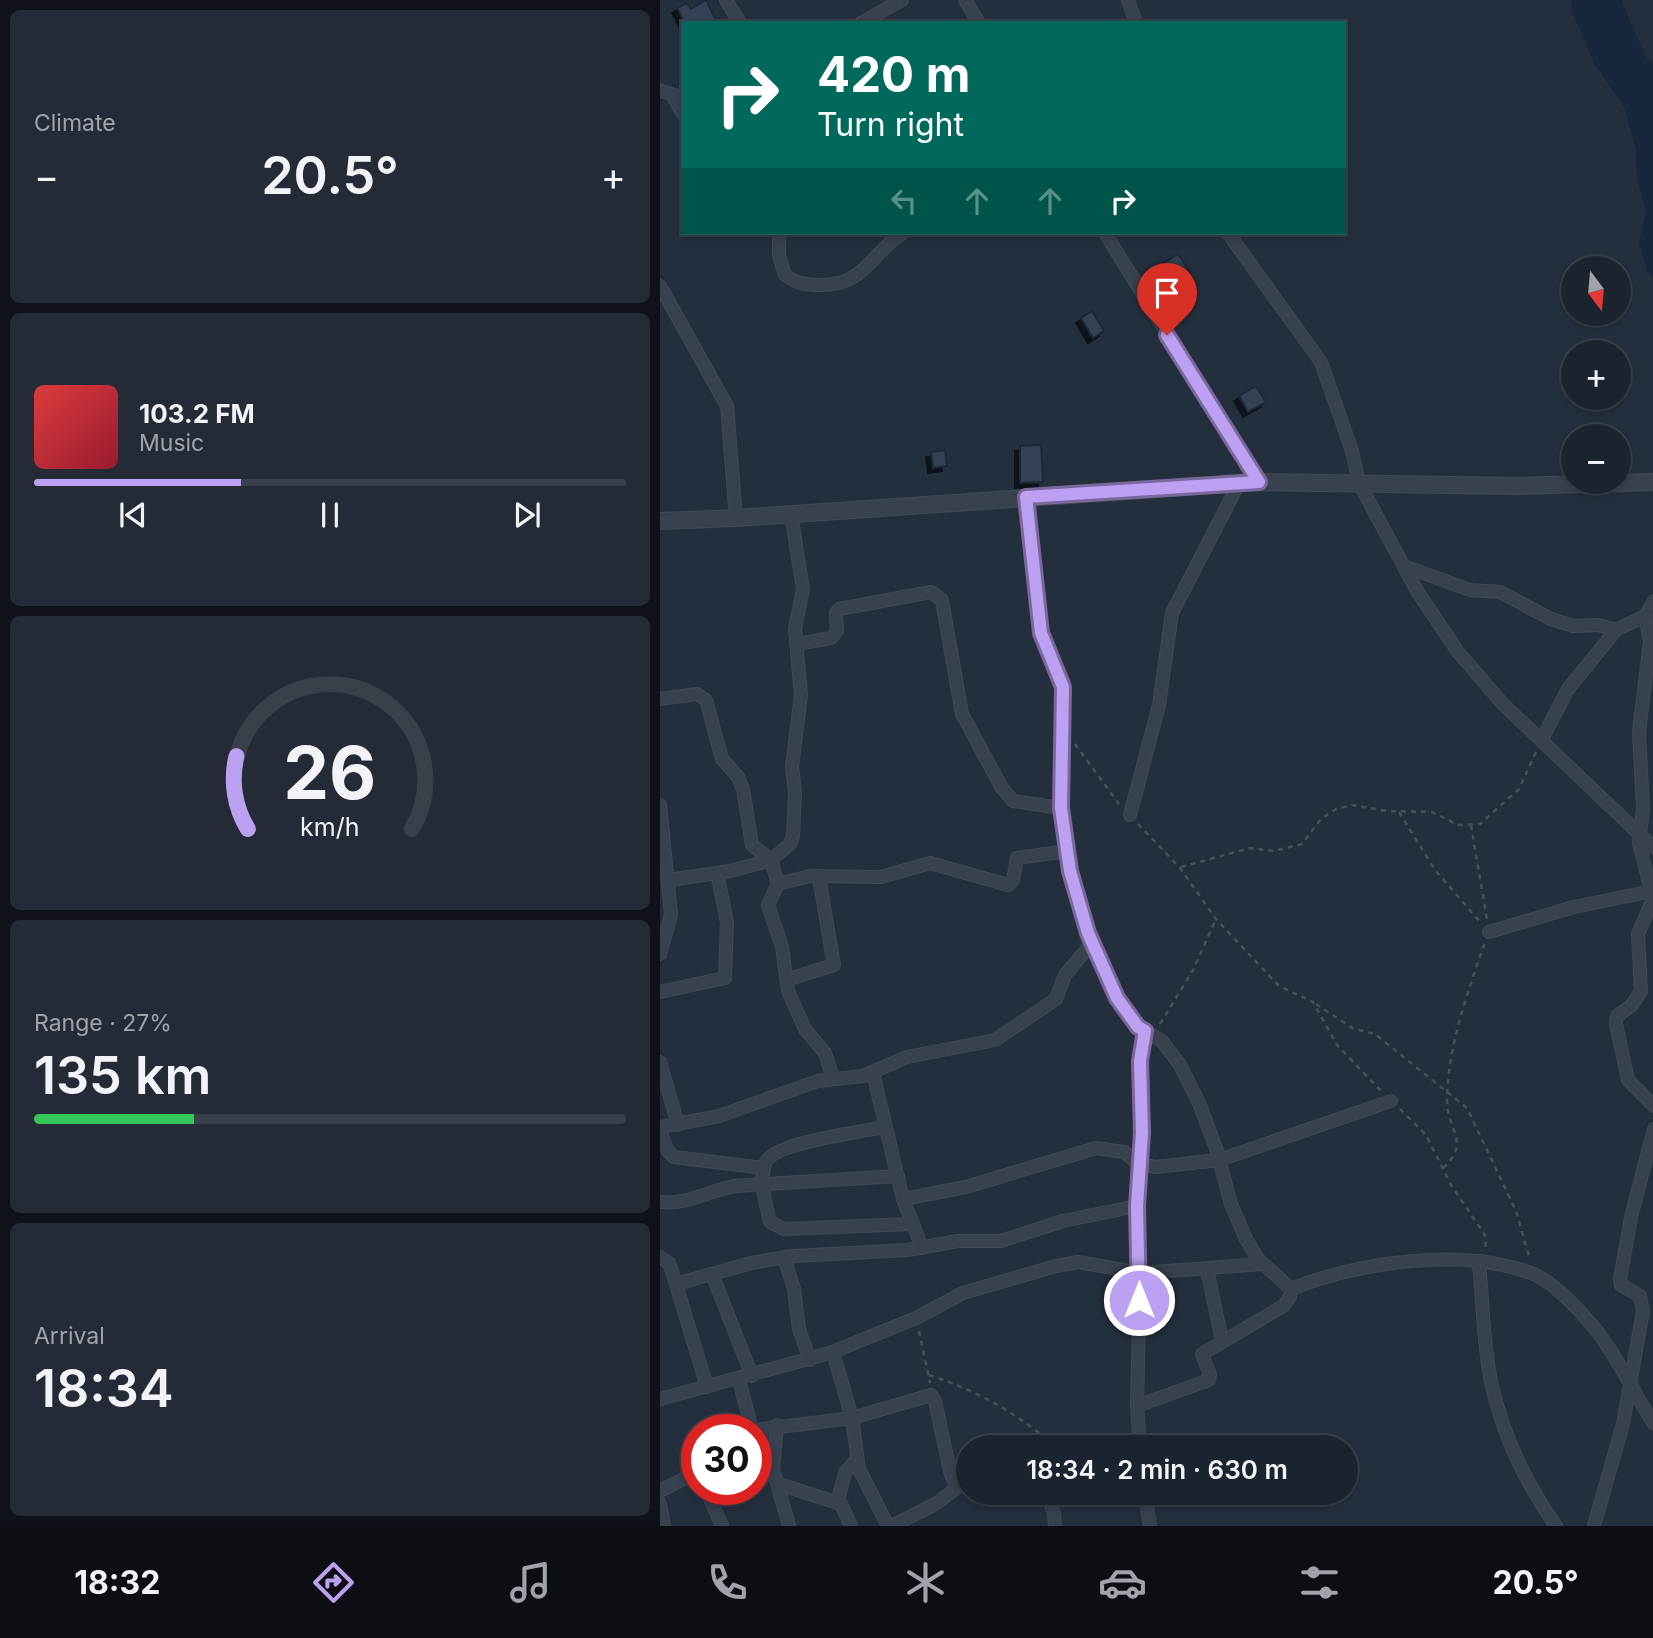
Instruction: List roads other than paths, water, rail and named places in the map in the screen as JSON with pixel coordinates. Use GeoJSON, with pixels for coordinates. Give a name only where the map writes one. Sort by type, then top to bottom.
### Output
{"type":"FeatureCollection","features":[{"type":"Feature","properties":{"kind":"street"},"geometry":{"type":"LineString","coordinates":[[726,0],[739,21]]}},
{"type":"Feature","properties":{"kind":"street"},"geometry":{"type":"LineString","coordinates":[[865,21],[902,0]]}},
{"type":"Feature","properties":{"kind":"street"},"geometry":{"type":"LineString","coordinates":[[965,0],[978,21]]}},
{"type":"Feature","properties":{"kind":"street"},"geometry":{"type":"LineString","coordinates":[[1128,0],[1135,21]]}},
{"type":"Feature","properties":{"kind":"street"},"geometry":{"type":"LineString","coordinates":[[660,90],[678,97]]}},
{"type":"Feature","properties":{"kind":"street"},"geometry":{"type":"LineString","coordinates":[[779,235],[779,254],[785,275],[804,285],[834,285],[858,276],[900,235]]}},
{"type":"Feature","properties":{"kind":"street"},"geometry":{"type":"LineString","coordinates":[[1106,235],[1259,482]]}},
{"type":"Feature","properties":{"kind":"street"},"geometry":{"type":"LineString","coordinates":[[1229,235],[1321,362],[1352,451],[1359,483],[1424,603],[1457,652],[1503,704],[1653,848]]}},
{"type":"Feature","properties":{"kind":"street"},"geometry":{"type":"LineString","coordinates":[[660,286],[727,406],[736,518]]}},
{"type":"Feature","properties":{"kind":"street"},"geometry":{"type":"LineString","coordinates":[[660,520],[736,518],[1259,482],[1518,486],[1653,482]]}},
{"type":"Feature","properties":{"kind":"street"},"geometry":{"type":"LineString","coordinates":[[1130,816],[1159,705],[1172,613],[1239,483]]}},
{"type":"Feature","properties":{"kind":"street"},"geometry":{"type":"LineString","coordinates":[[1026,497],[1041,633],[1063,687],[1061,808],[1067,851],[1070,871],[1092,943],[1117,998],[1138,1027],[1149,1033],[1180,1065],[1199,1103],[1231,1204],[1246,1239],[1263,1264],[1291,1289]]}},
{"type":"Feature","properties":{"kind":"street"},"geometry":{"type":"LineString","coordinates":[[669,880],[717,873],[771,860],[790,844],[793,836],[792,750],[800,716],[795,628],[803,589],[791,514]]}},
{"type":"Feature","properties":{"kind":"street"},"geometry":{"type":"LineString","coordinates":[[1404,566],[1470,590],[1500,592],[1551,619],[1573,626],[1599,625],[1616,630]]}},
{"type":"Feature","properties":{"kind":"street"},"geometry":{"type":"LineString","coordinates":[[797,644],[831,638],[837,631],[836,613],[839,609],[931,592],[937,594],[942,600],[962,714],[989,765],[1013,801],[1061,808]]}},
{"type":"Feature","properties":{"kind":"street"},"geometry":{"type":"LineString","coordinates":[[1542,739],[1568,689],[1616,630],[1645,616],[1653,601]]}},
{"type":"Feature","properties":{"kind":"street"},"geometry":{"type":"LineString","coordinates":[[1645,616],[1650,641],[1639,732],[1643,809],[1640,851],[1652,891],[1651,906],[1638,934],[1641,991],[1632,1005],[1617,1016],[1616,1024],[1628,1080],[1653,1106]]}},
{"type":"Feature","properties":{"kind":"street"},"geometry":{"type":"LineString","coordinates":[[660,699],[697,694],[705,697],[722,759],[738,777],[743,789],[752,845],[771,860],[778,884],[768,905],[782,947],[786,979],[805,1029],[825,1052],[833,1078]]}},
{"type":"Feature","properties":{"kind":"street"},"geometry":{"type":"LineString","coordinates":[[660,805],[669,880],[670,924],[660,954]]}},
{"type":"Feature","properties":{"kind":"street"},"geometry":{"type":"LineString","coordinates":[[778,884],[841,874],[881,877],[930,863],[1008,885],[1013,880],[1017,858],[1067,851]]}},
{"type":"Feature","properties":{"kind":"street"},"geometry":{"type":"LineString","coordinates":[[660,992],[725,978],[727,922],[717,873]]}},
{"type":"Feature","properties":{"kind":"street"},"geometry":{"type":"LineString","coordinates":[[786,979],[834,965],[819,877]]}},
{"type":"Feature","properties":{"kind":"street"},"geometry":{"type":"LineString","coordinates":[[1489,932],[1574,907],[1652,891]]}},
{"type":"Feature","properties":{"kind":"street"},"geometry":{"type":"LineString","coordinates":[[764,1168],[674,1157],[668,1151],[660,1129],[719,1116],[833,1078],[873,1073],[907,1057],[968,1047],[1004,1035],[1056,999],[1065,975],[1092,943]]}},
{"type":"Feature","properties":{"kind":"street"},"geometry":{"type":"LineString","coordinates":[[1139,1435],[1137,1406],[1140,1273],[1137,1206],[1142,1133],[1140,1061],[1149,1033]]}},
{"type":"Feature","properties":{"kind":"street"},"geometry":{"type":"LineString","coordinates":[[661,1069],[678,1125]]}},
{"type":"Feature","properties":{"kind":"street"},"geometry":{"type":"LineString","coordinates":[[873,1073],[903,1199],[922,1248]]}},
{"type":"Feature","properties":{"kind":"street"},"geometry":{"type":"LineString","coordinates":[[903,1199],[966,1187],[1096,1148],[1124,1152],[1139,1164],[1156,1167],[1219,1160],[1391,1101]]}},
{"type":"Feature","properties":{"kind":"street"},"geometry":{"type":"LineString","coordinates":[[885,1127],[775,1152],[764,1168],[763,1185],[770,1222],[780,1228],[913,1224]]}},
{"type":"Feature","properties":{"kind":"street"},"geometry":{"type":"LineString","coordinates":[[1594,1526],[1631,1389],[1644,1306],[1640,1296],[1621,1285],[1620,1279],[1631,1217],[1653,1129]]}},
{"type":"Feature","properties":{"kind":"street"},"geometry":{"type":"LineString","coordinates":[[660,1202],[682,1203],[720,1189],[898,1176]]}},
{"type":"Feature","properties":{"kind":"street"},"geometry":{"type":"LineString","coordinates":[[676,1284],[784,1258],[922,1248],[946,1242],[1001,1241],[1063,1221],[1137,1206]]}},
{"type":"Feature","properties":{"kind":"street"},"geometry":{"type":"LineString","coordinates":[[660,1257],[669,1264],[707,1387]]}},
{"type":"Feature","properties":{"kind":"street"},"geometry":{"type":"LineString","coordinates":[[784,1258],[796,1293],[799,1329],[810,1360]]}},
{"type":"Feature","properties":{"kind":"street"},"geometry":{"type":"LineString","coordinates":[[660,1399],[810,1360],[916,1318],[963,1293],[1056,1266],[1078,1262],[1140,1273],[1263,1264]]}},
{"type":"Feature","properties":{"kind":"street"},"geometry":{"type":"LineString","coordinates":[[1291,1289],[1333,1273],[1407,1262],[1479,1264],[1534,1274],[1586,1318],[1653,1424]]}},
{"type":"Feature","properties":{"kind":"street"},"geometry":{"type":"LineString","coordinates":[[1479,1264],[1490,1378],[1502,1422],[1529,1484],[1556,1526]]}},
{"type":"Feature","properties":{"kind":"street"},"geometry":{"type":"LineString","coordinates":[[1207,1269],[1222,1341]]}},
{"type":"Feature","properties":{"kind":"street"},"geometry":{"type":"LineString","coordinates":[[712,1274],[746,1378],[752,1414]]}},
{"type":"Feature","properties":{"kind":"street"},"geometry":{"type":"LineString","coordinates":[[1137,1406],[1209,1380],[1210,1375],[1202,1354],[1282,1306],[1290,1297],[1291,1289]]}},
{"type":"Feature","properties":{"kind":"street"},"geometry":{"type":"LineString","coordinates":[[772,1426],[852,1418],[931,1395],[935,1401],[947,1460],[956,1487],[937,1503],[890,1526],[862,1476],[852,1418],[833,1352]]}},
{"type":"Feature","properties":{"kind":"street"},"geometry":{"type":"LineString","coordinates":[[777,1425],[773,1440],[776,1479],[789,1526]]}},
{"type":"Feature","properties":{"kind":"street"},"geometry":{"type":"LineString","coordinates":[[837,1503],[845,1473],[857,1459]]}},
{"type":"Feature","properties":{"kind":"street"},"geometry":{"type":"LineString","coordinates":[[772,1479],[843,1506],[851,1526]]}},
{"type":"Feature","properties":{"kind":"street"},"geometry":{"type":"LineString","coordinates":[[660,1491],[680,1483]]}},
{"type":"Feature","properties":{"kind":"street"},"geometry":{"type":"LineString","coordinates":[[660,1504],[664,1526]]}},
{"type":"Feature","properties":{"kind":"street"},"geometry":{"type":"LineString","coordinates":[[713,1505],[722,1526]]}},
{"type":"Feature","properties":{"kind":"street"},"geometry":{"type":"LineString","coordinates":[[1051,1505],[1055,1526]]}},
{"type":"Feature","properties":{"kind":"street"},"geometry":{"type":"LineString","coordinates":[[1147,1505],[1150,1526]]}},
{"type":"Feature","properties":{"kind":"water"},"geometry":{"type":"Polygon","coordinates":[[[1572,0],[1621,0],[1647,59],[1653,63],[1653,277],[1647,271],[1639,242],[1646,211],[1637,180],[1636,150],[1624,107],[1594,63],[1571,9],[1572,0]]]}}]}
